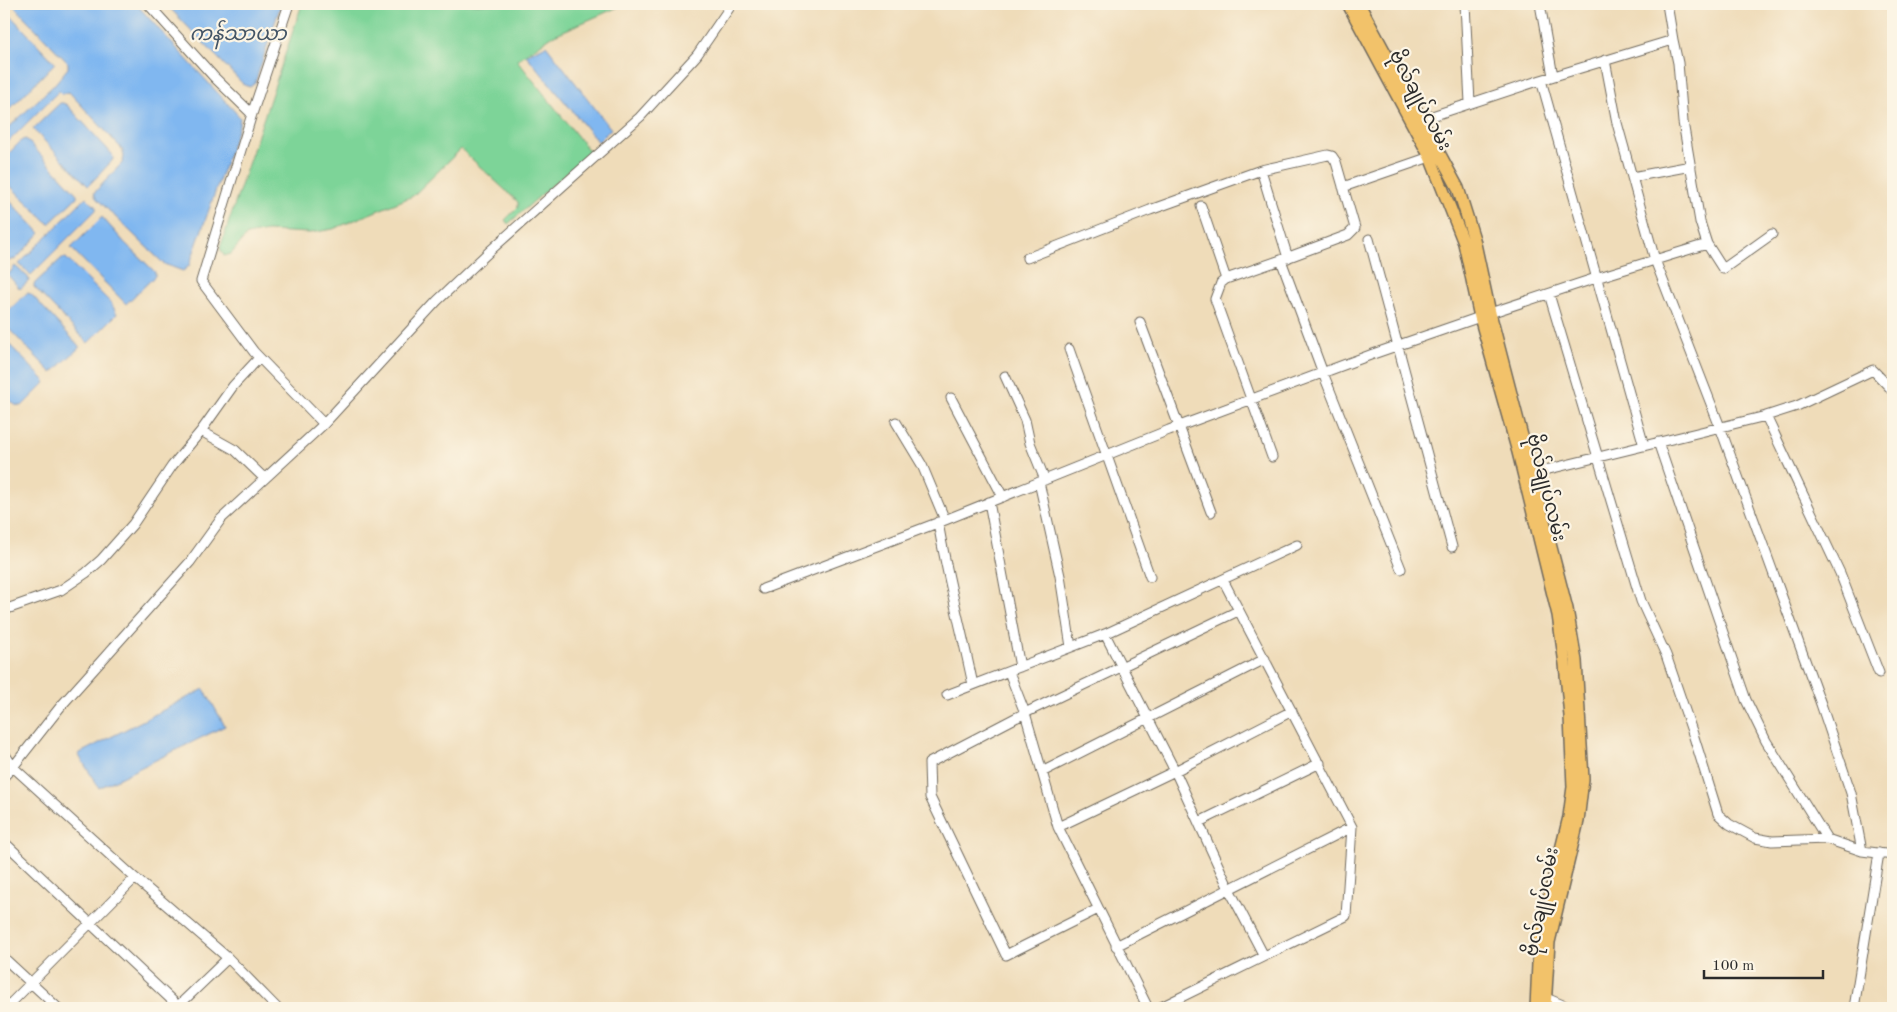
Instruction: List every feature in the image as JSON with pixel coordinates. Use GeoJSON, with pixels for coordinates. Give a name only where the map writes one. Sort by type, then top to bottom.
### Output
{"type":"FeatureCollection","features":[{"type":"Feature","properties":{"kind":"main road","name":"ဗိုလ်ချုပ်လမ်း"},"geometry":{"type":"LineString","coordinates":[[1348,4],[1416,121],[1458,188],[1474,239],[1485,315],[1558,615],[1570,716],[1573,787],[1569,817],[1542,922],[1539,941],[1536,1008]]}},
{"type":"Feature","properties":{"kind":"main road","name":"ဗိုလ်ချုပ်လမ်း"},"geometry":{"type":"LineString","coordinates":[[1359,4],[1416,121],[1464,243],[1532,473],[1567,609],[1574,652],[1583,779],[1578,821],[1549,942],[1546,1003]]}},
{"type":"Feature","properties":{"kind":"street"},"geometry":{"type":"LineString","coordinates":[[148,4],[214,77],[252,114]]}},
{"type":"Feature","properties":{"kind":"street"},"geometry":{"type":"LineString","coordinates":[[289,4],[252,114],[201,281],[259,358],[324,424]]}},
{"type":"Feature","properties":{"kind":"street"},"geometry":{"type":"LineString","coordinates":[[4,776],[61,706],[190,562],[221,519],[324,424],[437,302],[492,249],[640,117],[697,55],[732,4]]}},
{"type":"Feature","properties":{"kind":"street"},"geometry":{"type":"LineString","coordinates":[[1466,4],[1470,103]]}},
{"type":"Feature","properties":{"kind":"street"},"geometry":{"type":"LineString","coordinates":[[1540,4],[1553,76]]}},
{"type":"Feature","properties":{"kind":"street"},"geometry":{"type":"LineString","coordinates":[[1667,4],[1678,63],[1683,122],[1700,222],[1707,244],[1723,269],[1772,234]]}},
{"type":"Feature","properties":{"kind":"street"},"geometry":{"type":"LineString","coordinates":[[1416,121],[1553,76],[1674,40]]}},
{"type":"Feature","properties":{"kind":"street"},"geometry":{"type":"LineString","coordinates":[[1605,60],[1618,123],[1656,260],[1720,427],[1821,704],[1848,784],[1862,851]]}},
{"type":"Feature","properties":{"kind":"street"},"geometry":{"type":"LineString","coordinates":[[1542,80],[1644,446]]}},
{"type":"Feature","properties":{"kind":"street"},"geometry":{"type":"LineString","coordinates":[[1027,258],[1150,210],[1262,170],[1328,155],[1332,156],[1336,162],[1355,228],[1348,235],[1226,279],[1221,283],[1215,299],[1250,400],[1272,456]]}},
{"type":"Feature","properties":{"kind":"street"},"geometry":{"type":"LineString","coordinates":[[1343,187],[1430,157]]}},
{"type":"Feature","properties":{"kind":"street"},"geometry":{"type":"LineString","coordinates":[[1632,177],[1691,166]]}},
{"type":"Feature","properties":{"kind":"street"},"geometry":{"type":"LineString","coordinates":[[1262,170],[1284,259],[1323,373],[1401,570]]}},
{"type":"Feature","properties":{"kind":"street"},"geometry":{"type":"LineString","coordinates":[[1201,206],[1226,279]]}},
{"type":"Feature","properties":{"kind":"street"},"geometry":{"type":"LineString","coordinates":[[1369,239],[1452,546]]}},
{"type":"Feature","properties":{"kind":"street"},"geometry":{"type":"LineString","coordinates":[[763,589],[942,521],[1180,426],[1323,373],[1485,315],[1707,244]]}},
{"type":"Feature","properties":{"kind":"street"},"geometry":{"type":"LineString","coordinates":[[1549,294],[1641,601],[1666,655],[1718,814],[1729,824],[1755,838],[1772,841],[1827,840],[1862,851],[1893,855]]}},
{"type":"Feature","properties":{"kind":"street"},"geometry":{"type":"LineString","coordinates":[[1140,322],[1211,512]]}},
{"type":"Feature","properties":{"kind":"street"},"geometry":{"type":"LineString","coordinates":[[1069,349],[1150,576]]}},
{"type":"Feature","properties":{"kind":"street"},"geometry":{"type":"LineString","coordinates":[[4,610],[61,590],[101,560],[133,524],[172,466],[201,431],[233,386],[259,358]]}},
{"type":"Feature","properties":{"kind":"street"},"geometry":{"type":"LineString","coordinates":[[1532,473],[1766,416],[1796,406],[1873,370],[1893,391]]}},
{"type":"Feature","properties":{"kind":"street"},"geometry":{"type":"LineString","coordinates":[[1005,376],[1025,420],[1042,481],[1071,647]]}},
{"type":"Feature","properties":{"kind":"street"},"geometry":{"type":"LineString","coordinates":[[951,398],[1003,496]]}},
{"type":"Feature","properties":{"kind":"street"},"geometry":{"type":"LineString","coordinates":[[1766,416],[1840,573],[1879,672]]}},
{"type":"Feature","properties":{"kind":"street"},"geometry":{"type":"LineString","coordinates":[[896,422],[922,465],[942,521],[947,575],[959,617],[973,685]]}},
{"type":"Feature","properties":{"kind":"street"},"geometry":{"type":"LineString","coordinates":[[201,431],[235,450],[264,478]]}},
{"type":"Feature","properties":{"kind":"street"},"geometry":{"type":"LineString","coordinates":[[1658,442],[1746,700],[1766,741],[1827,840]]}},
{"type":"Feature","properties":{"kind":"street"},"geometry":{"type":"LineString","coordinates":[[989,502],[1020,668]]}},
{"type":"Feature","properties":{"kind":"street"},"geometry":{"type":"LineString","coordinates":[[947,695],[1105,634],[1297,545]]}},
{"type":"Feature","properties":{"kind":"street"},"geometry":{"type":"LineString","coordinates":[[1159,1008],[1346,916],[1352,827],[1223,580]]}},
{"type":"Feature","properties":{"kind":"street"},"geometry":{"type":"LineString","coordinates":[[1098,909],[1006,955],[930,797],[930,763],[1025,713],[1238,611]]}},
{"type":"Feature","properties":{"kind":"street"},"geometry":{"type":"LineString","coordinates":[[1105,634],[1264,956]]}},
{"type":"Feature","properties":{"kind":"street"},"geometry":{"type":"LineString","coordinates":[[1042,772],[1265,659]]}},
{"type":"Feature","properties":{"kind":"street"},"geometry":{"type":"LineString","coordinates":[[1009,672],[1025,713],[1058,827],[1148,1008]]}},
{"type":"Feature","properties":{"kind":"street"},"geometry":{"type":"LineString","coordinates":[[1058,827],[1292,711]]}},
{"type":"Feature","properties":{"kind":"street"},"geometry":{"type":"LineString","coordinates":[[4,753],[13,767],[135,878],[228,958],[277,1008]]}},
{"type":"Feature","properties":{"kind":"street"},"geometry":{"type":"LineString","coordinates":[[1199,822],[1320,763]]}},
{"type":"Feature","properties":{"kind":"street"},"geometry":{"type":"LineString","coordinates":[[1116,946],[1352,827]]}},
{"type":"Feature","properties":{"kind":"street"},"geometry":{"type":"LineString","coordinates":[[4,842],[177,1007],[228,958]]}},
{"type":"Feature","properties":{"kind":"street"},"geometry":{"type":"LineString","coordinates":[[1854,1008],[1879,853]]}},
{"type":"Feature","properties":{"kind":"street"},"geometry":{"type":"LineString","coordinates":[[6,1008],[135,878]]}},
{"type":"Feature","properties":{"kind":"street"},"geometry":{"type":"LineString","coordinates":[[4,958],[58,1008]]}},
{"type":"Feature","properties":{"kind":"street"},"geometry":{"type":"LineString","coordinates":[[1546,1003],[1570,1008]]}},
{"type":"Feature","properties":{"kind":"green space"},"geometry":{"type":"Polygon","coordinates":[[[302,4],[625,4],[552,36],[517,60],[590,152],[508,224],[505,220],[518,207],[518,202],[461,149],[413,196],[333,229],[310,233],[267,231],[247,235],[231,254],[224,256],[220,248],[302,4]]]}},
{"type":"Feature","properties":{"kind":"water"},"geometry":{"type":"Polygon","coordinates":[[[4,4],[7,4],[5,9],[8,13],[55,63],[4,115],[4,4]]]}},
{"type":"Feature","properties":{"kind":"water"},"geometry":{"type":"Polygon","coordinates":[[[12,4],[136,4],[240,118],[189,266],[183,271],[164,264],[96,198],[94,193],[123,162],[124,156],[122,149],[69,92],[62,94],[59,91],[4,146],[4,132],[54,85],[68,68],[68,63],[12,4]]]}},
{"type":"Feature","properties":{"kind":"water","name":"ကန်သာယာ"},"geometry":{"type":"Polygon","coordinates":[[[166,4],[281,4],[255,83],[250,87],[244,85],[166,4]]]}},
{"type":"Feature","properties":{"kind":"water"},"geometry":{"type":"Polygon","coordinates":[[[546,45],[611,129],[598,142],[526,55],[546,45]]]}},
{"type":"Feature","properties":{"kind":"water"},"geometry":{"type":"Polygon","coordinates":[[[60,103],[67,105],[112,154],[113,159],[111,162],[88,186],[33,129],[60,103]]]}},
{"type":"Feature","properties":{"kind":"water"},"geometry":{"type":"Polygon","coordinates":[[[26,139],[77,194],[77,197],[49,224],[4,180],[4,158],[22,140],[26,139]]]}},
{"type":"Feature","properties":{"kind":"water"},"geometry":{"type":"Polygon","coordinates":[[[4,195],[40,233],[16,259],[8,261],[4,257],[4,195]]]}},
{"type":"Feature","properties":{"kind":"water"},"geometry":{"type":"Polygon","coordinates":[[[86,197],[96,207],[96,210],[31,275],[19,264],[86,197]]]}},
{"type":"Feature","properties":{"kind":"water"},"geometry":{"type":"Polygon","coordinates":[[[102,217],[124,242],[155,272],[155,276],[126,304],[71,248],[102,217]]]}},
{"type":"Feature","properties":{"kind":"water"},"geometry":{"type":"Polygon","coordinates":[[[62,258],[66,258],[111,303],[117,314],[88,343],[34,287],[34,284],[62,258]]]}},
{"type":"Feature","properties":{"kind":"water"},"geometry":{"type":"Polygon","coordinates":[[[15,266],[28,277],[29,281],[20,289],[8,275],[15,266]]]}},
{"type":"Feature","properties":{"kind":"water"},"geometry":{"type":"Polygon","coordinates":[[[27,293],[31,294],[79,346],[52,373],[4,324],[4,315],[27,293]]]}},
{"type":"Feature","properties":{"kind":"water"},"geometry":{"type":"Polygon","coordinates":[[[4,339],[46,382],[22,406],[15,405],[4,394],[4,339]]]}},
{"type":"Feature","properties":{"kind":"water"},"geometry":{"type":"Polygon","coordinates":[[[204,689],[225,726],[99,788],[78,754],[204,689]]]}}]}
